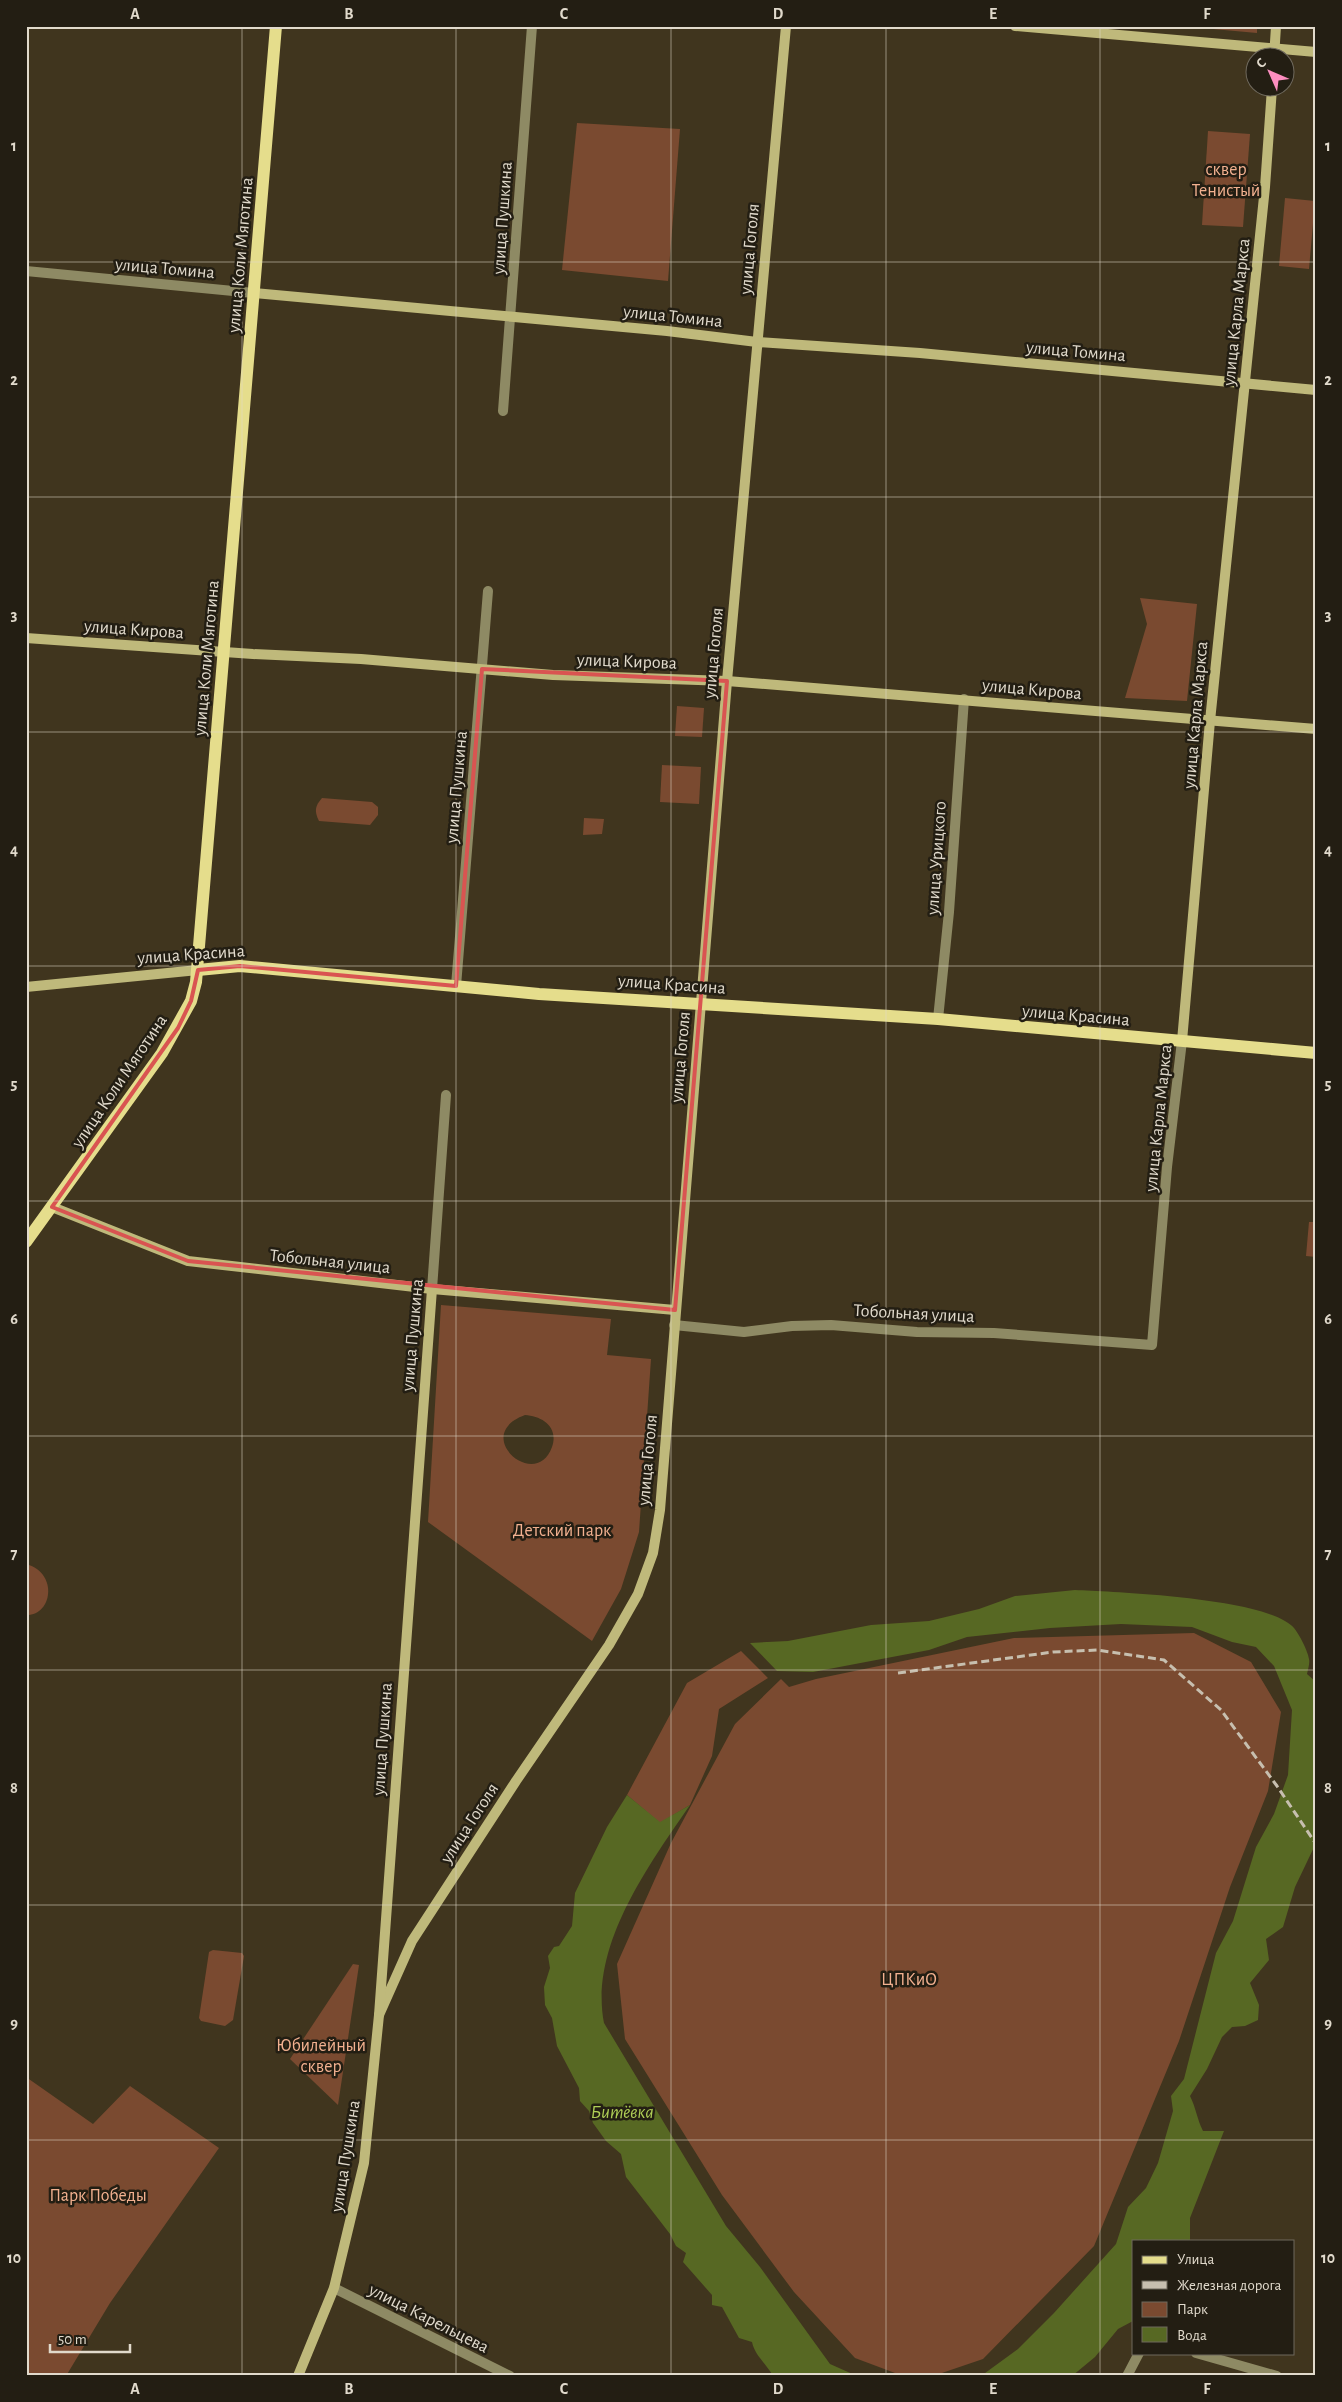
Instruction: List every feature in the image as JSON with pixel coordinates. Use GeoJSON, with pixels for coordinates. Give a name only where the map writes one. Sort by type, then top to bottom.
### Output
{"type":"FeatureCollection","features":[{"type":"Feature","properties":{"kind":"main road","name":"улица Коли Мяготина"},"geometry":{"type":"LineString","coordinates":[[26,1242],[132,1096],[178,1028],[191,1002],[198,970],[276,26]]}},
{"type":"Feature","properties":{"kind":"main road","name":"улица Красина"},"geometry":{"type":"LineString","coordinates":[[198,970],[240,966],[539,994],[938,1019],[1316,1053]]}},
{"type":"Feature","properties":{"kind":"street","name":"улица Пушкина"},"geometry":{"type":"LineString","coordinates":[[503,411],[512,316],[532,26]]}},
{"type":"Feature","properties":{"kind":"street","name":"улица Гоголя"},"geometry":{"type":"LineString","coordinates":[[379,2015],[412,1942],[516,1781],[609,1644],[638,1594],[653,1553],[660,1510],[727,681],[786,26]]}},
{"type":"Feature","properties":{"kind":"street"},"geometry":{"type":"LineString","coordinates":[[1015,26],[1244,50]]}},
{"type":"Feature","properties":{"kind":"street"},"geometry":{"type":"LineString","coordinates":[[1274,48],[1276,26]]}},
{"type":"Feature","properties":{"kind":"street"},"geometry":{"type":"LineString","coordinates":[[1294,53],[1316,52]]}},
{"type":"Feature","properties":{"kind":"street","name":"улица Карла Маркса"},"geometry":{"type":"LineString","coordinates":[[1152,1345],[1167,1167],[1182,1041],[1210,721],[1265,187],[1271,98]]}},
{"type":"Feature","properties":{"kind":"street","name":"улица Томина"},"geometry":{"type":"LineString","coordinates":[[26,271],[667,331],[757,342],[920,353],[1316,390]]}},
{"type":"Feature","properties":{"kind":"street","name":"улица Пушкина"},"geometry":{"type":"LineString","coordinates":[[456,986],[488,591]]}},
{"type":"Feature","properties":{"kind":"street","name":"улица Кирова"},"geometry":{"type":"LineString","coordinates":[[26,638],[224,652],[360,659],[553,675],[727,681],[1316,729]]}},
{"type":"Feature","properties":{"kind":"street","name":"улица Урицкого"},"geometry":{"type":"LineString","coordinates":[[938,1019],[964,699]]}},
{"type":"Feature","properties":{"kind":"street","name":"улица Красина"},"geometry":{"type":"LineString","coordinates":[[26,987],[198,970]]}},
{"type":"Feature","properties":{"kind":"street","name":"улица Пушкина"},"geometry":{"type":"LineString","coordinates":[[298,2376],[334,2288],[364,2164],[379,2015],[446,1095]]}},
{"type":"Feature","properties":{"kind":"street","name":"Тобольная улица"},"geometry":{"type":"LineString","coordinates":[[52,1207],[188,1262],[432,1289],[675,1310]]}},
{"type":"Feature","properties":{"kind":"street","name":"Тобольная улица"},"geometry":{"type":"LineString","coordinates":[[674,1325],[744,1332],[792,1326],[831,1325],[917,1332],[994,1333],[1152,1345]]}},
{"type":"Feature","properties":{"kind":"street","name":"улица Карельцева"},"geometry":{"type":"LineString","coordinates":[[334,2288],[510,2376]]}},
{"type":"Feature","properties":{"kind":"street"},"geometry":{"type":"LineString","coordinates":[[1127,2376],[1138,2354]]}},
{"type":"Feature","properties":{"kind":"street"},"geometry":{"type":"LineString","coordinates":[[1200,2354],[1277,2376]]}},
{"type":"Feature","properties":{"kind":"highlighted area"},"geometry":{"type":"Polygon","coordinates":[[[482,669],[727,681],[675,1310],[188,1261],[52,1207],[178,1028],[191,1001],[198,970],[240,966],[456,986],[482,669]]]}},
{"type":"Feature","properties":{"kind":"green space"},"geometry":{"type":"Polygon","coordinates":[[[1180,26],[1257,26],[1257,33],[1180,26]]]}},
{"type":"Feature","properties":{"kind":"green space"},"geometry":{"type":"Polygon","coordinates":[[[577,123],[680,129],[668,281],[562,270],[577,123]]]}},
{"type":"Feature","properties":{"kind":"green space","name":"сквер Тенистый"},"geometry":{"type":"Polygon","coordinates":[[[1208,131],[1250,134],[1243,227],[1202,225],[1208,131]]]}},
{"type":"Feature","properties":{"kind":"green space"},"geometry":{"type":"Polygon","coordinates":[[[1285,198],[1315,201],[1309,269],[1279,266],[1285,198]]]}},
{"type":"Feature","properties":{"kind":"green space"},"geometry":{"type":"Polygon","coordinates":[[[1140,598],[1197,604],[1187,701],[1125,698],[1147,624],[1140,598]]]}},
{"type":"Feature","properties":{"kind":"green space"},"geometry":{"type":"Polygon","coordinates":[[[677,706],[704,708],[702,737],[675,736],[677,706]]]}},
{"type":"Feature","properties":{"kind":"green space"},"geometry":{"type":"Polygon","coordinates":[[[662,765],[701,767],[699,804],[660,802],[662,765]]]}},
{"type":"Feature","properties":{"kind":"green space"},"geometry":{"type":"Polygon","coordinates":[[[322,798],[372,802],[378,807],[378,815],[370,825],[319,821],[316,809],[322,798]]]}},
{"type":"Feature","properties":{"kind":"green space"},"geometry":{"type":"Polygon","coordinates":[[[584,818],[604,819],[602,834],[583,835],[584,818]]]}},
{"type":"Feature","properties":{"kind":"green space"},"geometry":{"type":"Polygon","coordinates":[[[1309,1222],[1316,1222],[1316,1257],[1306,1256],[1309,1222]]]}},
{"type":"Feature","properties":{"kind":"green space","name":"Детский парк"},"geometry":{"type":"Polygon","coordinates":[[[441,1305],[611,1319],[607,1355],[651,1359],[639,1532],[621,1589],[592,1641],[428,1522],[441,1305]],[[525,1415],[510,1424],[504,1435],[505,1446],[512,1455],[522,1462],[533,1464],[544,1459],[554,1440],[548,1424],[525,1415]]]}},
{"type":"Feature","properties":{"kind":"green space"},"geometry":{"type":"Polygon","coordinates":[[[26,1564],[37,1569],[44,1576],[48,1593],[42,1609],[26,1615],[26,1564]]]}},
{"type":"Feature","properties":{"kind":"green space","name":"ЦПКиО"},"geometry":{"type":"Polygon","coordinates":[[[1194,1633],[1251,1662],[1281,1712],[1268,1791],[1230,1887],[1179,2041],[1094,2246],[983,2359],[933,2376],[903,2376],[855,2358],[794,2292],[722,2195],[625,2039],[617,1964],[671,1843],[735,1724],[781,1679],[789,1687],[816,1679],[1014,1638],[1194,1633]]]}},
{"type":"Feature","properties":{"kind":"green space"},"geometry":{"type":"Polygon","coordinates":[[[741,1651],[768,1678],[719,1709],[712,1756],[690,1805],[660,1823],[627,1795],[687,1683],[741,1651]]]}},
{"type":"Feature","properties":{"kind":"green space"},"geometry":{"type":"Polygon","coordinates":[[[213,1950],[242,1953],[244,1956],[233,2020],[225,2026],[201,2021],[199,2018],[209,1952],[213,1950]]]}},
{"type":"Feature","properties":{"kind":"green space","name":"Юбилейный сквер"},"geometry":{"type":"Polygon","coordinates":[[[353,1964],[359,1965],[338,2105],[290,2059],[353,1964]]]}},
{"type":"Feature","properties":{"kind":"green space","name":"Парк Победы"},"geometry":{"type":"Polygon","coordinates":[[[26,2077],[93,2124],[130,2086],[219,2148],[110,2303],[66,2376],[26,2376],[26,2077]]]}},
{"type":"Feature","properties":{"kind":"water"},"geometry":{"type":"Polygon","coordinates":[[[1075,1590],[1191,1598],[1255,1610],[1279,1618],[1294,1628],[1308,1656],[1307,1674],[1316,1682],[1316,1843],[1295,1887],[1283,1927],[1266,1939],[1269,1960],[1250,1983],[1259,2005],[1258,2020],[1245,2026],[1232,2027],[1222,2037],[1207,2069],[1190,2096],[1203,2131],[1224,2131],[1190,2218],[1190,2240],[1132,2240],[1132,2322],[1118,2329],[1095,2357],[1072,2376],[981,2376],[1018,2349],[1054,2313],[1116,2244],[1128,2207],[1146,2188],[1158,2163],[1173,2111],[1171,2096],[1184,2079],[1216,1953],[1233,1921],[1256,1847],[1274,1814],[1288,1775],[1292,1710],[1274,1666],[1256,1647],[1232,1642],[1192,1627],[1121,1624],[1050,1628],[967,1637],[929,1650],[813,1672],[777,1671],[750,1643],[788,1641],[871,1625],[929,1621],[979,1609],[1015,1596],[1075,1590]]]}},
{"type":"Feature","properties":{"kind":"water","name":"Битёвка"},"geometry":{"type":"Polygon","coordinates":[[[627,1795],[660,1822],[690,1805],[641,1880],[614,1936],[605,1965],[602,1994],[604,2023],[726,2226],[760,2267],[830,2364],[857,2376],[773,2376],[752,2342],[739,2338],[722,2307],[712,2305],[712,2295],[683,2262],[686,2253],[676,2246],[670,2234],[626,2177],[621,2154],[606,2141],[593,2123],[589,2111],[580,2101],[579,2088],[557,2046],[552,2018],[545,2005],[544,1987],[550,1968],[548,1956],[554,1947],[559,1946],[572,1926],[575,1893],[607,1827],[627,1795]]]}},
{"type":"Feature","properties":{"kind":"railway"},"geometry":{"type":"LineString","coordinates":[[898,1673],[1053,1652],[1097,1650],[1164,1660],[1221,1710],[1277,1786],[1316,1844]]}}]}
